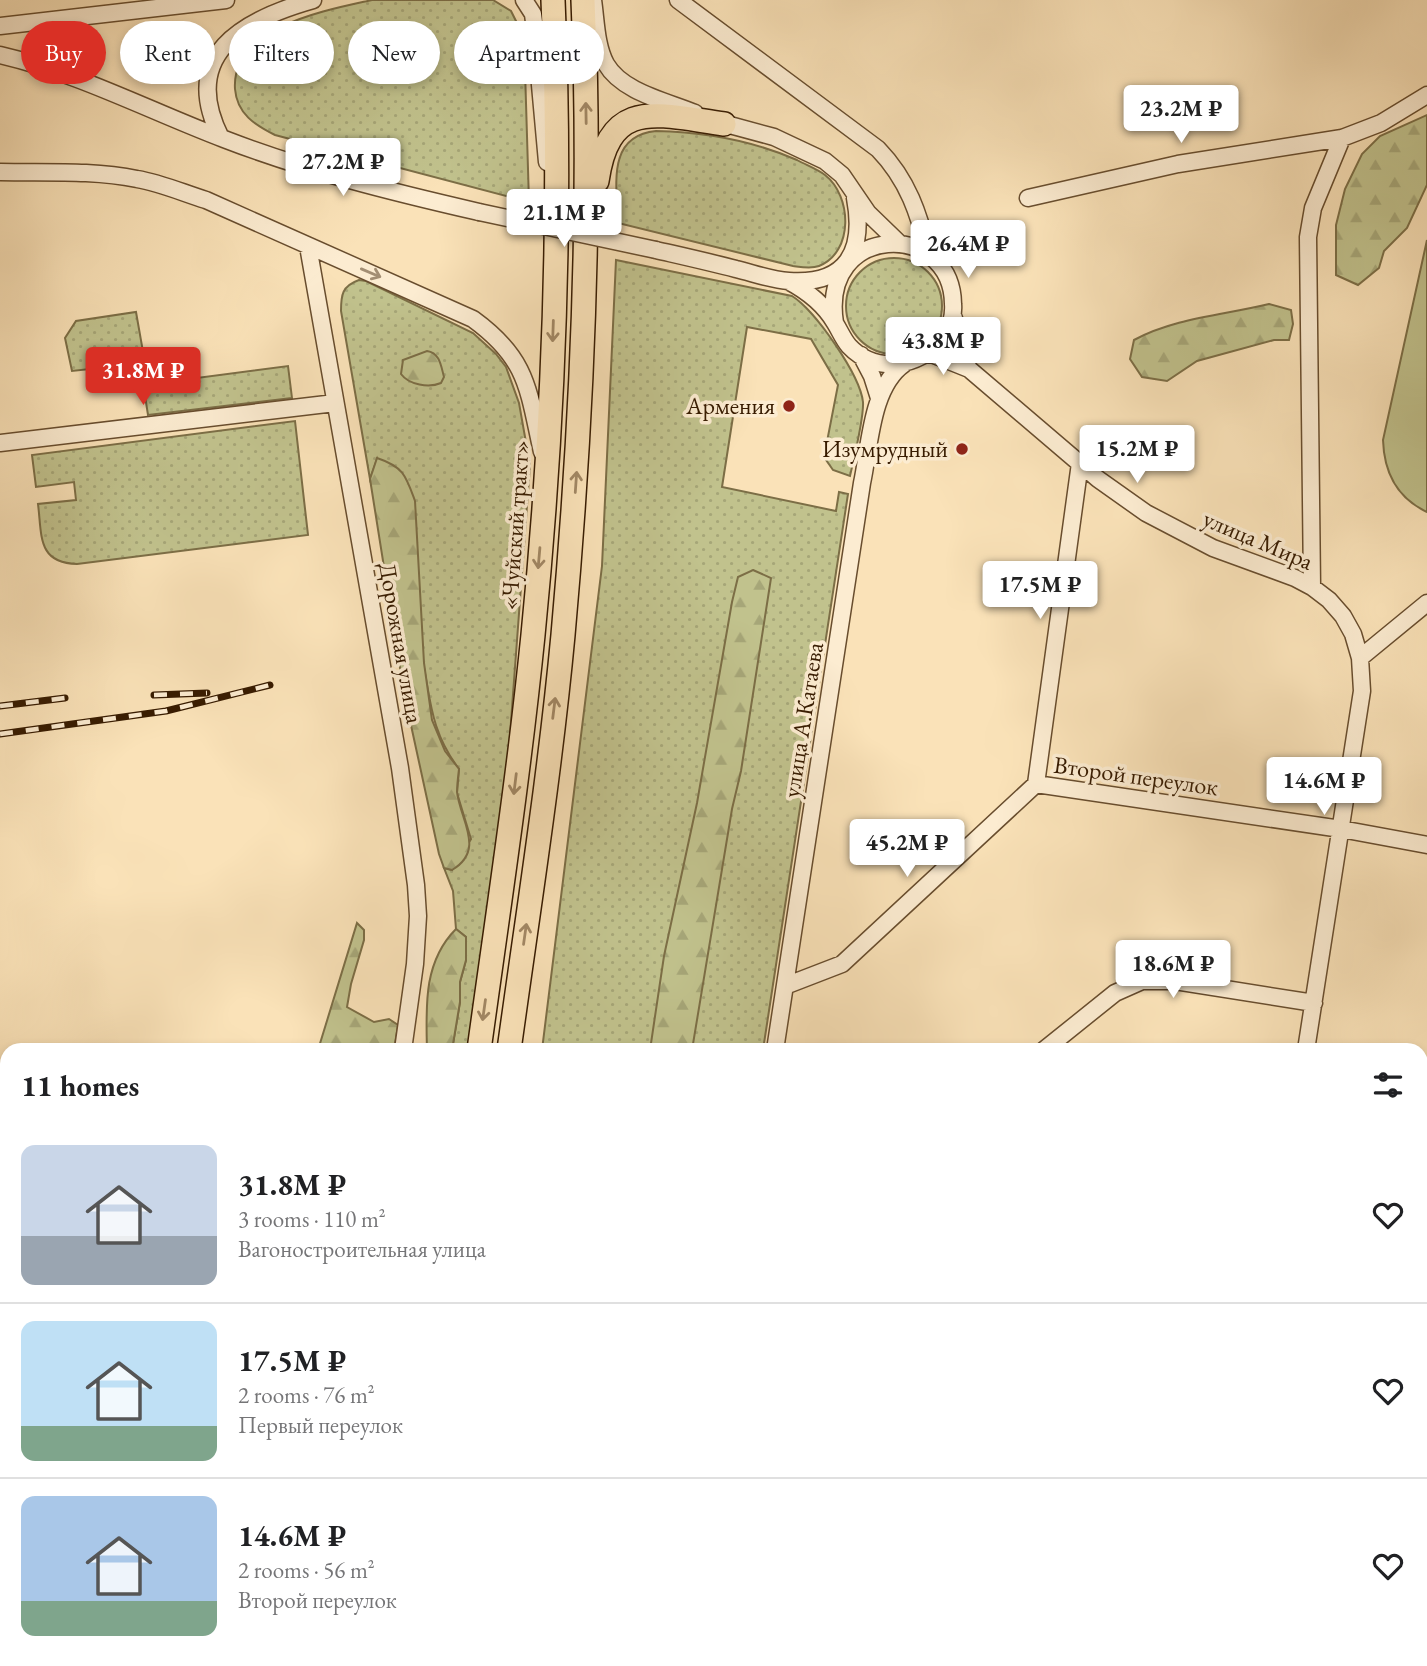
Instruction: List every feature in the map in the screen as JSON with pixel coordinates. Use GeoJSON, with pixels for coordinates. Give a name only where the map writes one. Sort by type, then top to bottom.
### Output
{"type":"FeatureCollection","features":[{"type":"Feature","properties":{"kind":"highway","name":"«Чуйский тракт»"},"geometry":{"type":"LineString","coordinates":[[480,1043],[528,674],[546,471],[555,263],[553,0]]}},
{"type":"Feature","properties":{"kind":"highway"},"geometry":{"type":"LineString","coordinates":[[510,1043],[563,638],[576,473],[587,142],[583,0]]}},
{"type":"Feature","properties":{"kind":"highway"},"geometry":{"type":"LineString","coordinates":[[585,263],[600,158],[607,140],[616,128],[629,120],[648,117],[674,117],[724,124]]}},
{"type":"Feature","properties":{"kind":"street"},"geometry":{"type":"LineString","coordinates":[[0,26],[226,0]]}},
{"type":"Feature","properties":{"kind":"street"},"geometry":{"type":"LineString","coordinates":[[221,138],[212,121],[207,96],[213,63],[226,42],[241,29],[260,19],[313,0]]}},
{"type":"Feature","properties":{"kind":"street"},"geometry":{"type":"LineString","coordinates":[[524,0],[533,14],[535,30],[555,263]]}},
{"type":"Feature","properties":{"kind":"street"},"geometry":{"type":"LineString","coordinates":[[593,0],[599,41],[606,64],[619,79],[636,90],[724,124],[774,137],[825,161],[842,175],[855,196],[899,243]]}},
{"type":"Feature","properties":{"kind":"street"},"geometry":{"type":"LineString","coordinates":[[678,0],[878,149],[895,166],[906,185],[922,226],[929,255]]}},
{"type":"Feature","properties":{"kind":"street"},"geometry":{"type":"LineString","coordinates":[[1,56],[130,100],[221,138],[312,171],[375,188],[788,281],[834,274],[861,252],[879,245],[899,243],[911,246],[929,255],[943,269],[953,291],[954,314],[945,336],[929,353],[904,365],[890,377],[879,397]]}},
{"type":"Feature","properties":{"kind":"street"},"geometry":{"type":"LineString","coordinates":[[1028,198],[1178,164],[1342,138],[1381,124],[1427,95]]}},
{"type":"Feature","properties":{"kind":"street"},"geometry":{"type":"LineString","coordinates":[[1312,587],[1308,237],[1314,208],[1342,138]]}},
{"type":"Feature","properties":{"kind":"street"},"geometry":{"type":"LineString","coordinates":[[0,172],[88,173],[138,179],[206,200],[473,319],[496,336],[519,365],[528,389],[546,471]]}},
{"type":"Feature","properties":{"kind":"street"},"geometry":{"type":"LineString","coordinates":[[835,323],[832,304],[835,286],[847,265],[857,234],[855,196]]}},
{"type":"Feature","properties":{"kind":"street","name":"Дорожная улица"},"geometry":{"type":"LineString","coordinates":[[308,246],[400,768],[416,885],[418,916],[415,964],[404,1043]]}},
{"type":"Feature","properties":{"kind":"street"},"geometry":{"type":"LineString","coordinates":[[788,281],[813,297],[835,323],[850,347],[861,355],[880,363],[904,365]]}},
{"type":"Feature","properties":{"kind":"street","name":"улица Мира"},"geometry":{"type":"LineString","coordinates":[[954,314],[958,346],[969,369]]}},
{"type":"Feature","properties":{"kind":"street","name":"улица Мира"},"geometry":{"type":"LineString","coordinates":[[929,353],[969,369],[1121,497],[1172,529],[1234,556],[1296,578],[1312,587],[1329,600],[1343,616],[1353,634],[1360,657],[1362,691],[1307,1043]]}},
{"type":"Feature","properties":{"kind":"street"},"geometry":{"type":"LineString","coordinates":[[861,355],[879,397]]}},
{"type":"Feature","properties":{"kind":"street","name":"улица А.Катаева"},"geometry":{"type":"LineString","coordinates":[[776,1043],[862,484],[879,397]]}},
{"type":"Feature","properties":{"kind":"street"},"geometry":{"type":"LineString","coordinates":[[0,443],[335,403]]}},
{"type":"Feature","properties":{"kind":"street"},"geometry":{"type":"LineString","coordinates":[[1036,784],[1080,463]]}},
{"type":"Feature","properties":{"kind":"street"},"geometry":{"type":"LineString","coordinates":[[1360,657],[1427,603]]}},
{"type":"Feature","properties":{"kind":"street","name":"Второй переулок"},"geometry":{"type":"LineString","coordinates":[[785,986],[842,964],[1036,784],[1341,829],[1427,845]]}},
{"type":"Feature","properties":{"kind":"street"},"geometry":{"type":"LineString","coordinates":[[1053,1043],[1115,993],[1142,981],[1175,981],[1314,1003]]}},
{"type":"Feature","properties":{"kind":"green space"},"geometry":{"type":"Polygon","coordinates":[[[372,0],[493,0],[511,11],[516,21],[454,21],[454,84],[525,84],[529,202],[275,135],[248,118],[236,98],[236,84],[334,84],[334,21],[295,21],[331,9],[372,0]]]}},
{"type":"Feature","properties":{"kind":"green space"},"geometry":{"type":"Polygon","coordinates":[[[1427,115],[1427,185],[1407,228],[1384,251],[1379,268],[1358,285],[1336,275],[1336,225],[1345,189],[1362,154],[1380,136],[1427,115]]]}},
{"type":"Feature","properties":{"kind":"green space"},"geometry":{"type":"Polygon","coordinates":[[[656,131],[710,135],[745,142],[780,153],[822,173],[834,184],[844,209],[843,237],[838,249],[830,259],[819,266],[799,267],[618,223],[616,179],[622,153],[629,142],[640,135],[656,131]]]}},
{"type":"Feature","properties":{"kind":"green space"},"geometry":{"type":"Polygon","coordinates":[[[1427,240],[1427,512],[1400,492],[1394,483],[1386,463],[1383,440],[1427,240]]]}},
{"type":"Feature","properties":{"kind":"green space"},"geometry":{"type":"Polygon","coordinates":[[[894,258],[912,262],[928,272],[938,288],[942,306],[938,324],[928,340],[912,350],[894,354],[876,350],[860,340],[850,324],[846,306],[850,288],[860,272],[876,262],[894,258]]]}},
{"type":"Feature","properties":{"kind":"green space"},"geometry":{"type":"Polygon","coordinates":[[[616,260],[792,296],[802,303],[835,344],[860,390],[863,409],[850,476],[833,470],[824,457],[838,385],[811,339],[747,327],[722,487],[836,511],[839,492],[848,494],[764,1043],[543,1043],[602,566],[616,260]]]}},
{"type":"Feature","properties":{"kind":"green space"},"geometry":{"type":"Polygon","coordinates":[[[359,280],[366,281],[473,333],[496,354],[506,367],[519,403],[530,465],[504,816],[472,1043],[453,1043],[460,1002],[460,982],[466,960],[466,937],[456,929],[453,891],[444,868],[452,870],[471,839],[457,793],[459,769],[441,739],[432,711],[377,459],[370,479],[341,311],[341,300],[349,285],[359,280]]]}},
{"type":"Feature","properties":{"kind":"green space"},"geometry":{"type":"Polygon","coordinates":[[[1269,304],[1291,310],[1293,324],[1289,340],[1274,340],[1197,361],[1167,381],[1142,377],[1130,359],[1134,340],[1149,333],[1182,322],[1269,304]]]}},
{"type":"Feature","properties":{"kind":"green space"},"geometry":{"type":"Polygon","coordinates":[[[136,312],[145,363],[72,371],[65,338],[76,321],[136,312]]]}},
{"type":"Feature","properties":{"kind":"green space"},"geometry":{"type":"Polygon","coordinates":[[[427,351],[435,354],[439,361],[444,377],[441,383],[431,385],[409,381],[401,374],[403,360],[427,351]]]}},
{"type":"Feature","properties":{"kind":"green space"},"geometry":{"type":"Polygon","coordinates":[[[288,366],[292,398],[148,415],[142,377],[157,375],[159,383],[288,366]]]}},
{"type":"Feature","properties":{"kind":"green space"},"geometry":{"type":"Polygon","coordinates":[[[295,421],[308,535],[77,564],[55,559],[48,553],[42,536],[38,504],[76,500],[74,482],[36,487],[32,455],[295,421]]]}},
{"type":"Feature","properties":{"kind":"green space"},"geometry":{"type":"Polygon","coordinates":[[[377,458],[399,469],[415,501],[424,663],[432,720],[445,751],[459,769],[457,792],[468,834],[468,853],[452,870],[444,868],[439,854],[404,693],[370,479],[377,458]]]}},
{"type":"Feature","properties":{"kind":"green space"},"geometry":{"type":"Polygon","coordinates":[[[753,570],[771,578],[741,771],[732,809],[693,1043],[651,1043],[664,956],[697,803],[738,577],[753,570]]]}},
{"type":"Feature","properties":{"kind":"green space"},"geometry":{"type":"Polygon","coordinates":[[[357,923],[364,930],[364,940],[347,1007],[374,1022],[389,1019],[398,1025],[395,1043],[320,1043],[357,923]]]}},
{"type":"Feature","properties":{"kind":"green space"},"geometry":{"type":"Polygon","coordinates":[[[456,929],[466,937],[466,960],[460,982],[460,1002],[453,1043],[427,1043],[429,986],[437,956],[456,929]]]}},
{"type":"Feature","properties":{"kind":"railway"},"geometry":{"type":"LineString","coordinates":[[0,734],[166,711],[270,685]]}},
{"type":"Feature","properties":{"kind":"railway"},"geometry":{"type":"LineString","coordinates":[[154,695],[207,693]]}},
{"type":"Feature","properties":{"kind":"railway"},"geometry":{"type":"LineString","coordinates":[[0,706],[65,698]]}},
{"type":"Feature","properties":{"kind":"place","name":"Армения"},"geometry":{"type":"Point","coordinates":[789,406]}},
{"type":"Feature","properties":{"kind":"place","name":"Изумрудный"},"geometry":{"type":"Point","coordinates":[962,449]}}]}
